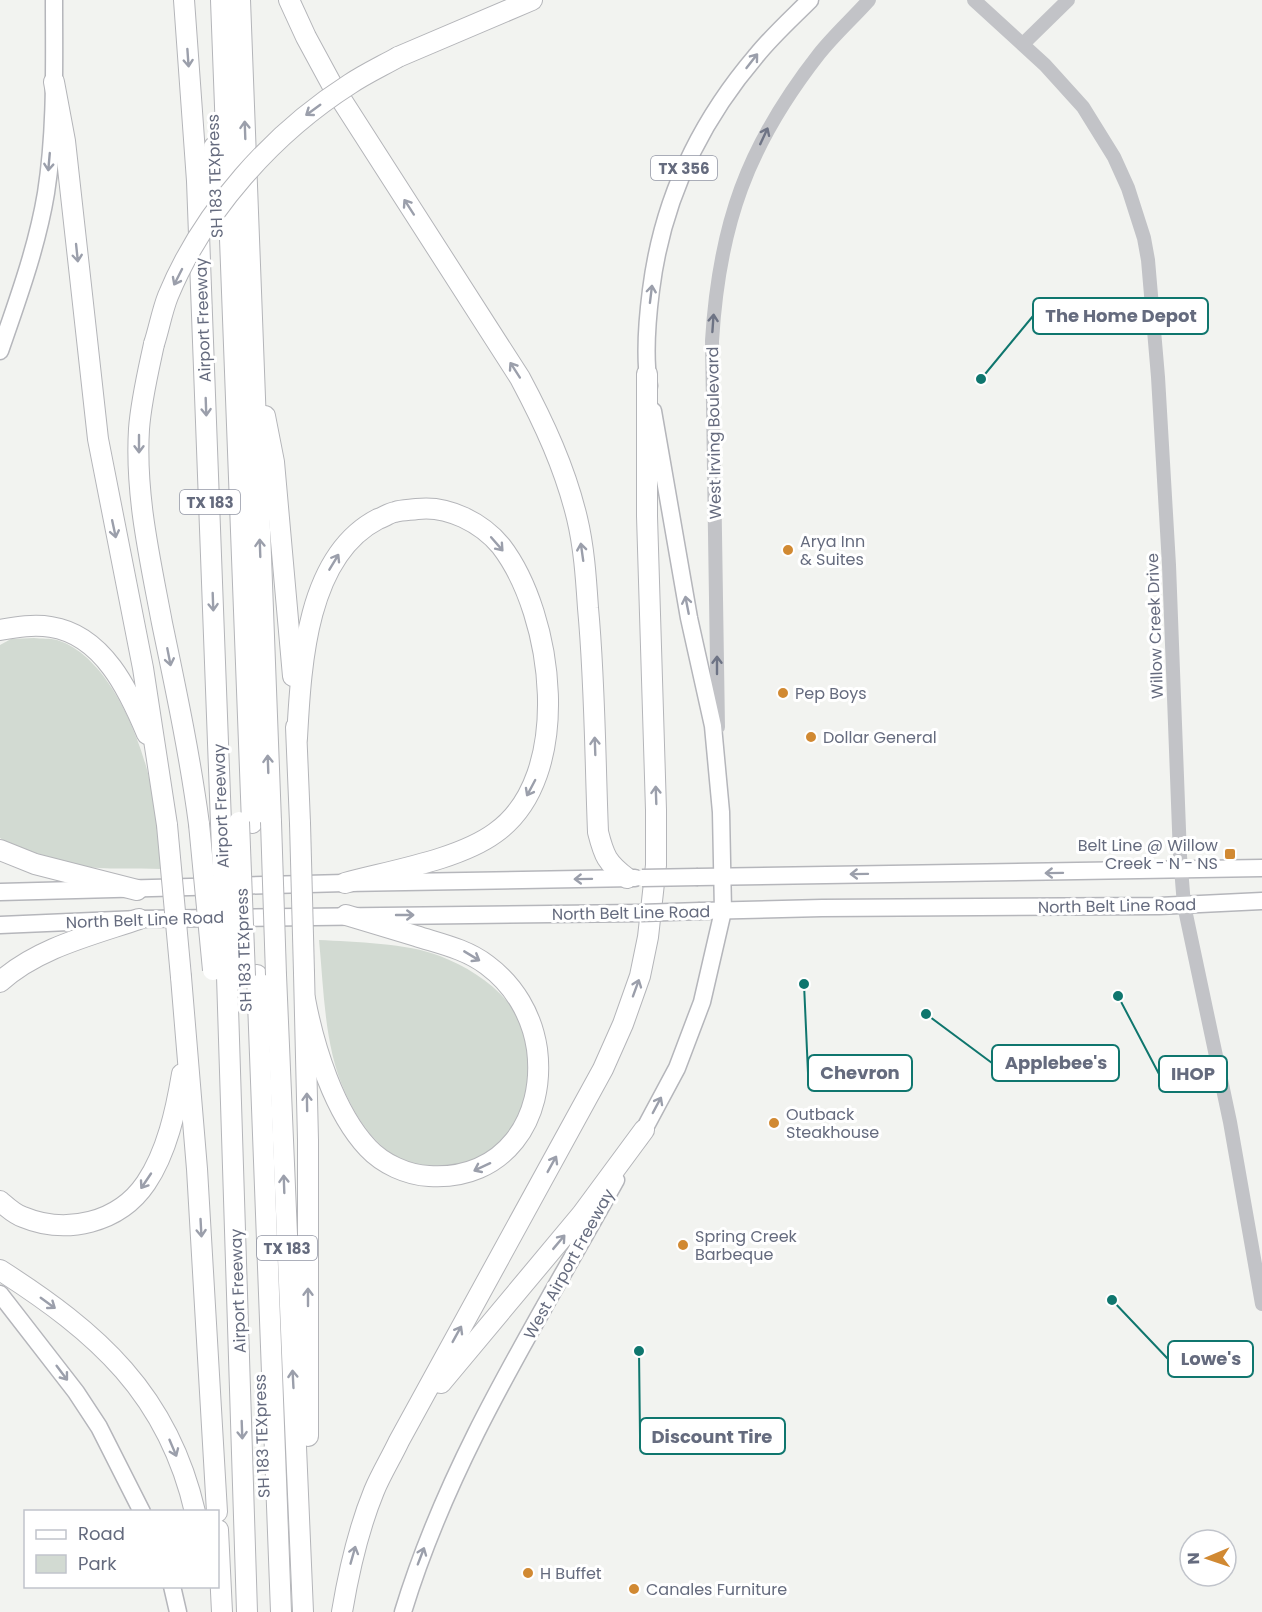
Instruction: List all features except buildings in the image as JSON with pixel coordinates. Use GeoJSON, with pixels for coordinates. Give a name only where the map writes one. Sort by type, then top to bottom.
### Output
{"type":"FeatureCollection","features":[{"type":"Feature","properties":{"kind":"highway","name":"Airport Freeway"},"geometry":{"type":"LineString","coordinates":[[184,0],[198,217],[246,822],[244,976],[230,1075],[247,1612]]}},
{"type":"Feature","properties":{"kind":"highway","name":"SH 183 TEXpress"},"geometry":{"type":"LineString","coordinates":[[209,0],[246,822]]}},
{"type":"Feature","properties":{"kind":"highway","name":"SH 183 TEXpress"},"geometry":{"type":"LineString","coordinates":[[221,0],[246,822]]}},
{"type":"Feature","properties":{"kind":"highway","name":"Airport Freeway"},"geometry":{"type":"LineString","coordinates":[[240,0],[253,361],[244,976],[299,1521],[303,1612]]}},
{"type":"Feature","properties":{"kind":"highway"},"geometry":{"type":"LineString","coordinates":[[289,0],[306,38],[332,85],[520,378],[546,428],[564,472],[578,520],[591,633],[598,832],[603,853],[611,866],[634,878]]}},
{"type":"Feature","properties":{"kind":"highway"},"geometry":{"type":"LineString","coordinates":[[244,976],[199,824],[186,738],[149,554],[142,505],[139,476],[139,429],[144,390],[154,344],[168,297],[192,249],[224,200],[296,123],[350,83],[398,57],[532,0]]}},
{"type":"Feature","properties":{"kind":"highway"},"geometry":{"type":"LineString","coordinates":[[54,82],[66,141],[89,370],[103,471],[143,669],[167,825],[197,1169],[217,1510]]}},
{"type":"Feature","properties":{"kind":"highway"},"geometry":{"type":"LineString","coordinates":[[253,361],[274,462],[290,619],[297,738],[308,1140],[308,1440],[299,1521]]}},
{"type":"Feature","properties":{"kind":"highway"},"geometry":{"type":"LineString","coordinates":[[342,1612],[349,1569],[375,1489],[399,1441],[603,1069],[623,1024],[640,976],[648,937],[656,865],[646,516],[647,374]]}},
{"type":"Feature","properties":{"kind":"highway"},"geometry":{"type":"LineString","coordinates":[[297,738],[303,669],[312,616],[332,564],[345,544],[366,525],[393,512],[423,508],[450,512],[477,524],[500,545],[518,572],[531,607],[541,644],[547,684],[549,722],[544,756],[534,785],[518,811],[495,833],[468,848],[345,883]]}},
{"type":"Feature","properties":{"kind":"highway"},"geometry":{"type":"LineString","coordinates":[[0,630],[25,626],[52,627],[75,635],[94,649],[112,667],[125,688],[141,719],[160,771]]}},
{"type":"Feature","properties":{"kind":"highway"},"geometry":{"type":"LineString","coordinates":[[0,850],[35,864],[137,890]]}},
{"type":"Feature","properties":{"kind":"highway"},"geometry":{"type":"LineString","coordinates":[[305,999],[318,1049],[338,1101],[352,1128],[369,1149],[392,1166],[419,1176],[445,1177],[470,1172],[494,1162],[512,1145],[525,1126],[535,1101],[539,1068],[535,1038],[526,1010],[508,985],[488,966],[465,951],[346,915]]}},
{"type":"Feature","properties":{"kind":"highway"},"geometry":{"type":"LineString","coordinates":[[0,982],[11,972],[34,958],[139,919]]}},
{"type":"Feature","properties":{"kind":"highway","name":"SH 183 TEXpress"},"geometry":{"type":"LineString","coordinates":[[244,976],[269,1612]]}},
{"type":"Feature","properties":{"kind":"highway","name":"SH 183 TEXpress"},"geometry":{"type":"LineString","coordinates":[[244,976],[281,1612]]}},
{"type":"Feature","properties":{"kind":"highway"},"geometry":{"type":"LineString","coordinates":[[0,1201],[20,1217],[48,1225],[78,1225],[105,1217],[128,1203],[146,1183],[160,1158],[179,1090],[186,1040]]}},
{"type":"Feature","properties":{"kind":"highway"},"geometry":{"type":"LineString","coordinates":[[399,1441],[441,1382],[582,1214],[644,1130]]}},
{"type":"Feature","properties":{"kind":"highway"},"geometry":{"type":"LineString","coordinates":[[0,1270],[81,1328],[122,1366],[147,1398],[172,1444],[194,1510]]}},
{"type":"Feature","properties":{"kind":"highway"},"geometry":{"type":"LineString","coordinates":[[219,1550],[222,1612]]}},
{"type":"Feature","properties":{"kind":"highway"},"geometry":{"type":"LineString","coordinates":[[209,1588],[212,1612]]}},
{"type":"Feature","properties":{"kind":"main road"},"geometry":{"type":"LineString","coordinates":[[0,351],[25,279],[46,191],[54,82],[54,0]]}},
{"type":"Feature","properties":{"kind":"main road","name":"TX 356"},"geometry":{"type":"LineString","coordinates":[[647,374],[648,313],[654,266],[664,221],[680,176],[703,131],[756,55],[810,0]]}},
{"type":"Feature","properties":{"kind":"main road"},"geometry":{"type":"LineString","coordinates":[[647,374],[671,522],[713,726],[718,765]]}},
{"type":"Feature","properties":{"kind":"main road","name":"West Irving Boulevard"},"geometry":{"type":"LineString","coordinates":[[718,765],[723,912]]}},
{"type":"Feature","properties":{"kind":"main road","name":"North Belt Line Road"},"geometry":{"type":"LineString","coordinates":[[0,892],[345,883],[1262,868]]}},
{"type":"Feature","properties":{"kind":"main road","name":"North Belt Line Road"},"geometry":{"type":"LineString","coordinates":[[0,925],[139,919],[346,915],[723,912],[822,908],[993,908],[1184,905],[1262,901]]}},
{"type":"Feature","properties":{"kind":"main road","name":"West Airport Freeway"},"geometry":{"type":"LineString","coordinates":[[403,1612],[415,1573],[451,1482],[483,1415],[677,1068],[705,994],[723,912]]}},
{"type":"Feature","properties":{"kind":"main road"},"geometry":{"type":"LineString","coordinates":[[0,1294],[76,1392],[99,1427],[141,1510]]}},
{"type":"Feature","properties":{"kind":"main road"},"geometry":{"type":"LineString","coordinates":[[172,1588],[178,1612]]}},
{"type":"Feature","properties":{"kind":"street","name":"West Irving Boulevard"},"geometry":{"type":"LineString","coordinates":[[718,765],[712,340],[715,296],[725,238],[737,197],[768,126],[820,52],[869,0]]}},
{"type":"Feature","properties":{"kind":"street","name":"Willow Creek Drive"},"geometry":{"type":"LineString","coordinates":[[974,0],[1060,80],[1100,133],[1128,188],[1140,222],[1147,252],[1168,535],[1184,905],[1230,1122],[1262,1304]]}},
{"type":"Feature","properties":{"kind":"street"},"geometry":{"type":"LineString","coordinates":[[1023,44],[1068,0]]}},
{"type":"Feature","properties":{"kind":"green space"},"geometry":{"type":"Polygon","coordinates":[[[11,639],[57,640],[75,648],[106,679],[118,699],[138,742],[150,782],[162,869],[99,868],[57,863],[18,849],[0,838],[0,645],[11,639]]]}},
{"type":"Feature","properties":{"kind":"green space"},"geometry":{"type":"Polygon","coordinates":[[[319,940],[412,948],[440,956],[476,974],[507,1001],[520,1022],[524,1035],[529,1075],[524,1107],[502,1143],[472,1160],[442,1168],[423,1167],[406,1162],[390,1153],[377,1141],[354,1110],[338,1074],[326,1018],[319,940]]]}},
{"type":"Feature","properties":{"kind":"place","name":"The Home Depot"},"geometry":{"type":"Point","coordinates":[981,379]}},
{"type":"Feature","properties":{"kind":"place","name":"Arya Inn & Suites"},"geometry":{"type":"Point","coordinates":[788,550]}},
{"type":"Feature","properties":{"kind":"place","name":"Pep Boys"},"geometry":{"type":"Point","coordinates":[783,693]}},
{"type":"Feature","properties":{"kind":"place","name":"Dollar General"},"geometry":{"type":"Point","coordinates":[811,737]}},
{"type":"Feature","properties":{"kind":"place","name":"Belt Line @ Willow Creek - N - NS"},"geometry":{"type":"Point","coordinates":[1230,854]}},
{"type":"Feature","properties":{"kind":"place","name":"Chevron"},"geometry":{"type":"Point","coordinates":[804,984]}},
{"type":"Feature","properties":{"kind":"place","name":"IHOP"},"geometry":{"type":"Point","coordinates":[1118,996]}},
{"type":"Feature","properties":{"kind":"place","name":"Applebee's"},"geometry":{"type":"Point","coordinates":[926,1014]}},
{"type":"Feature","properties":{"kind":"place","name":"Outback Steakhouse"},"geometry":{"type":"Point","coordinates":[774,1123]}},
{"type":"Feature","properties":{"kind":"place","name":"Spring Creek Barbeque"},"geometry":{"type":"Point","coordinates":[683,1245]}},
{"type":"Feature","properties":{"kind":"place","name":"Lowe's"},"geometry":{"type":"Point","coordinates":[1112,1300]}},
{"type":"Feature","properties":{"kind":"place","name":"Discount Tire"},"geometry":{"type":"Point","coordinates":[639,1351]}},
{"type":"Feature","properties":{"kind":"place","name":"H Buffet"},"geometry":{"type":"Point","coordinates":[528,1573]}},
{"type":"Feature","properties":{"kind":"place","name":"Canales Furniture"},"geometry":{"type":"Point","coordinates":[634,1589]}}]}
